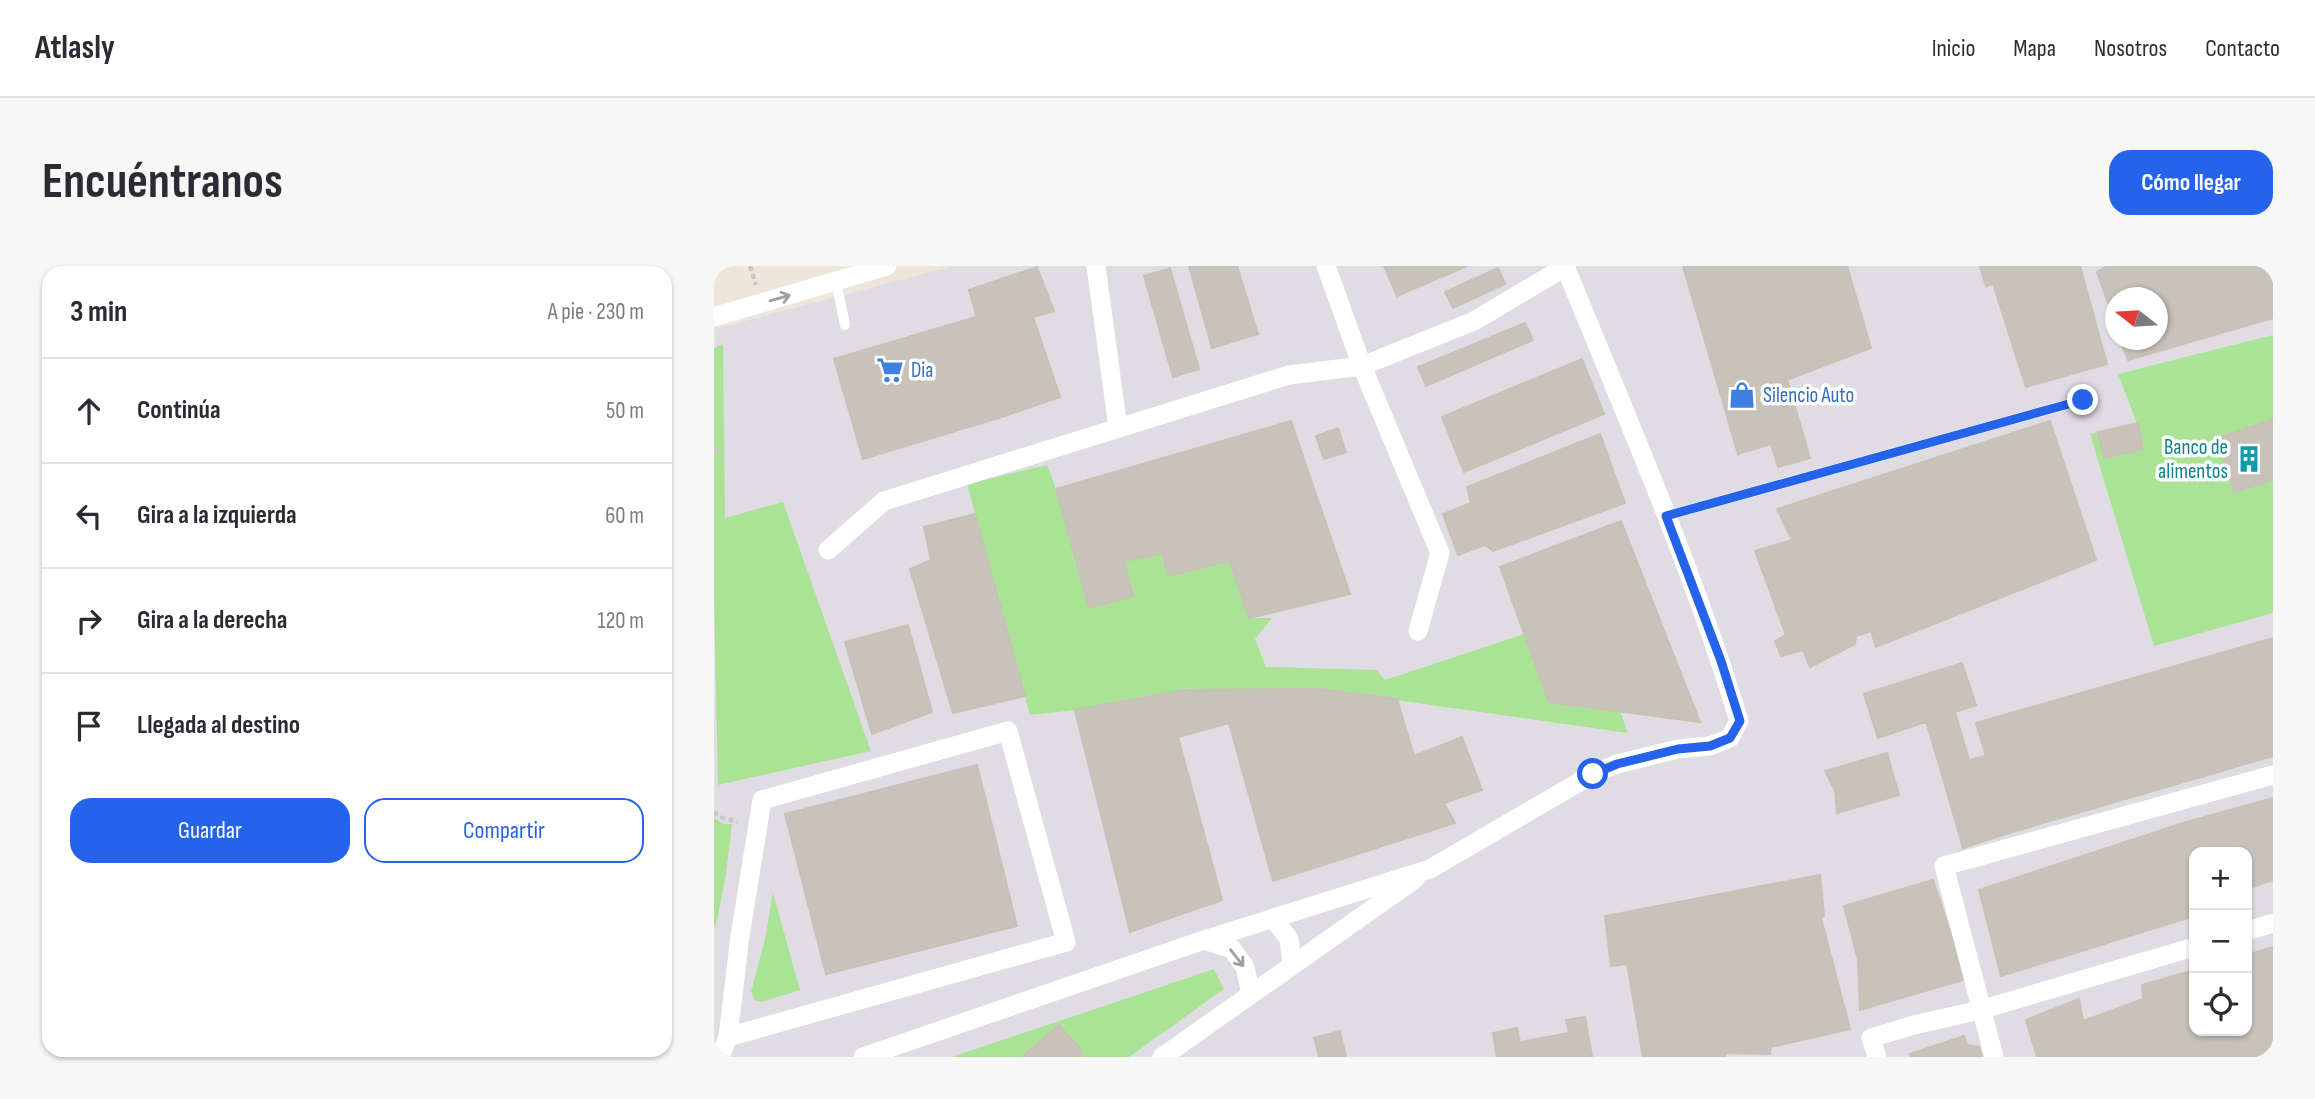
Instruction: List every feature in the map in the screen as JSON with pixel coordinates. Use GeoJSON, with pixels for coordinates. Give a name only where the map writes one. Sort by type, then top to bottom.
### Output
{"type":"FeatureCollection","features":[{"type":"Feature","properties":{"kind":"street"},"geometry":{"type":"LineString","coordinates":[[714,317],[887,266]]}},
{"type":"Feature","properties":{"kind":"street"},"geometry":{"type":"LineString","coordinates":[[1096,266],[1118,428]]}},
{"type":"Feature","properties":{"kind":"street"},"geometry":{"type":"LineString","coordinates":[[1326,266],[1362,366],[1440,553],[1418,631]]}},
{"type":"Feature","properties":{"kind":"street"},"geometry":{"type":"LineString","coordinates":[[828,550],[884,501],[1289,374],[1362,366],[1475,321],[1565,267],[1666,516],[1721,661],[1740,721],[1730,738],[1710,746],[1678,749],[1617,764],[1593,774],[1430,869],[1162,1057]]}},
{"type":"Feature","properties":{"kind":"street"},"geometry":{"type":"LineString","coordinates":[[720,1057],[728,1037],[740,936],[762,800],[1008,731],[1066,942],[728,1037]]}},
{"type":"Feature","properties":{"kind":"street"},"geometry":{"type":"LineString","coordinates":[[1994,1057],[1944,866],[2273,775]]}},
{"type":"Feature","properties":{"kind":"street"},"geometry":{"type":"LineString","coordinates":[[863,1057],[1204,940],[1430,869]]}},
{"type":"Feature","properties":{"kind":"street"},"geometry":{"type":"LineString","coordinates":[[1273,918],[1289,939],[1292,965]]}},
{"type":"Feature","properties":{"kind":"street"},"geometry":{"type":"LineString","coordinates":[[2252,929],[2273,923]]}},
{"type":"Feature","properties":{"kind":"street"},"geometry":{"type":"LineString","coordinates":[[1204,940],[1232,950],[1245,967],[1251,993]]}},
{"type":"Feature","properties":{"kind":"street"},"geometry":{"type":"LineString","coordinates":[[1877,1057],[1871,1038],[1980,1010],[2189,948]]}},
{"type":"Feature","properties":{"kind":"lane"},"geometry":{"type":"LineString","coordinates":[[836,281],[845,325]]}},
{"type":"Feature","properties":{"kind":"lane"},"geometry":{"type":"LineString","coordinates":[[1666,516],[2083,400]]}},
{"type":"Feature","properties":{"kind":"path"},"geometry":{"type":"LineString","coordinates":[[714,450],[724,450]]}},
{"type":"Feature","properties":{"kind":"shaded area"},"geometry":{"type":"Polygon","coordinates":[[[954,266],[2273,266],[2273,1057],[714,1057],[715,329],[954,266]]]}},
{"type":"Feature","properties":{"kind":"green space"},"geometry":{"type":"Polygon","coordinates":[[[2273,335],[2273,613],[2154,646],[2090,434],[2137,423],[2118,374],[2273,335]]]}},
{"type":"Feature","properties":{"kind":"green space"},"geometry":{"type":"Polygon","coordinates":[[[723,344],[725,518],[783,502],[871,751],[718,785],[714,595],[714,348],[723,344]]]}},
{"type":"Feature","properties":{"kind":"green space"},"geometry":{"type":"Polygon","coordinates":[[[1047,465],[1089,608],[1132,596],[1124,561],[1163,554],[1168,575],[1230,561],[1249,618],[1272,618],[1255,639],[1266,667],[1377,670],[1385,680],[1524,634],[1549,702],[1620,711],[1628,733],[1319,689],[1184,690],[1075,710],[1030,715],[967,484],[1047,465]]]}},
{"type":"Feature","properties":{"kind":"green space"},"geometry":{"type":"Polygon","coordinates":[[[714,818],[724,824],[732,824],[716,925],[714,925],[714,818]]]}},
{"type":"Feature","properties":{"kind":"green space"},"geometry":{"type":"Polygon","coordinates":[[[773,893],[800,990],[761,1002],[755,1000],[751,992],[765,939],[773,893]]]}},
{"type":"Feature","properties":{"kind":"green space"},"geometry":{"type":"Polygon","coordinates":[[[1214,969],[1224,989],[1129,1057],[952,1057],[1214,969]]]}},
{"type":"Feature","properties":{"kind":"building"},"geometry":{"type":"Polygon","coordinates":[[[1189,266],[1237,266],[1258,334],[1212,348],[1189,266]]]}},
{"type":"Feature","properties":{"kind":"building"},"geometry":{"type":"Polygon","coordinates":[[[1384,266],[1467,266],[1397,296],[1384,266]]]}},
{"type":"Feature","properties":{"kind":"building"},"geometry":{"type":"Polygon","coordinates":[[[1683,266],[1754,266],[1810,458],[1778,467],[1771,444],[1738,454],[1683,266]]]}},
{"type":"Feature","properties":{"kind":"building"},"geometry":{"type":"Polygon","coordinates":[[[1754,266],[1847,266],[1871,348],[1787,380],[1754,266]]]}},
{"type":"Feature","properties":{"kind":"building"},"geometry":{"type":"Polygon","coordinates":[[[1980,266],[2080,266],[2107,364],[2026,387],[1993,284],[1986,286],[1980,266]]]}},
{"type":"Feature","properties":{"kind":"building"},"geometry":{"type":"Polygon","coordinates":[[[2108,266],[2273,266],[2273,318],[2168,348],[2168,287],[2105,287],[2105,294],[2097,272],[2108,266]]]}},
{"type":"Feature","properties":{"kind":"building"},"geometry":{"type":"Polygon","coordinates":[[[1037,267],[1054,311],[1033,317],[1060,397],[1005,416],[969,290],[1037,267]]]}},
{"type":"Feature","properties":{"kind":"building"},"geometry":{"type":"Polygon","coordinates":[[[1170,268],[1199,369],[1173,377],[1144,276],[1170,268]]]}},
{"type":"Feature","properties":{"kind":"building"},"geometry":{"type":"Polygon","coordinates":[[[1498,268],[1505,284],[1453,308],[1445,292],[1498,268]]]}},
{"type":"Feature","properties":{"kind":"building"},"geometry":{"type":"Polygon","coordinates":[[[976,317],[1005,416],[863,459],[834,359],[976,317]]]}},
{"type":"Feature","properties":{"kind":"building"},"geometry":{"type":"Polygon","coordinates":[[[1525,323],[1533,340],[1426,386],[1418,367],[1525,323]]]}},
{"type":"Feature","properties":{"kind":"building"},"geometry":{"type":"Polygon","coordinates":[[[2124,350],[2163,350],[2128,360],[2124,350]]]}},
{"type":"Feature","properties":{"kind":"building"},"geometry":{"type":"Polygon","coordinates":[[[1582,359],[1604,414],[1464,472],[1442,417],[1582,359]]]}},
{"type":"Feature","properties":{"kind":"building","name":"Banco de alimentos"},"geometry":{"type":"Polygon","coordinates":[[[2273,419],[2273,480],[2234,492],[2218,438],[2273,419]]]}},
{"type":"Feature","properties":{"kind":"building"},"geometry":{"type":"Polygon","coordinates":[[[1291,421],[1350,594],[1249,618],[1230,561],[1168,576],[1163,554],[1124,561],[1133,596],[1089,608],[1056,489],[1291,421]]]}},
{"type":"Feature","properties":{"kind":"building"},"geometry":{"type":"Polygon","coordinates":[[[2050,421],[2096,560],[1876,647],[1871,631],[1856,636],[1855,644],[1810,667],[1803,650],[1781,656],[1775,641],[1786,635],[1755,551],[1792,540],[1777,509],[2050,421]]]}},
{"type":"Feature","properties":{"kind":"building"},"geometry":{"type":"Polygon","coordinates":[[[2138,423],[2143,449],[2104,458],[2098,432],[2138,423]]]}},
{"type":"Feature","properties":{"kind":"building"},"geometry":{"type":"Polygon","coordinates":[[[1338,428],[1346,452],[1324,459],[1316,436],[1338,428]]]}},
{"type":"Feature","properties":{"kind":"building"},"geometry":{"type":"Polygon","coordinates":[[[1600,434],[1625,503],[1493,551],[1485,545],[1458,555],[1443,514],[1471,503],[1467,487],[1600,434]]]}},
{"type":"Feature","properties":{"kind":"building"},"geometry":{"type":"Polygon","coordinates":[[[975,514],[1025,696],[953,713],[910,569],[931,560],[924,527],[975,514]]]}},
{"type":"Feature","properties":{"kind":"building"},"geometry":{"type":"Polygon","coordinates":[[[1621,521],[1700,722],[1549,702],[1500,567],[1621,521]]]}},
{"type":"Feature","properties":{"kind":"building"},"geometry":{"type":"Polygon","coordinates":[[[908,625],[932,712],[872,734],[845,642],[908,625]]]}},
{"type":"Feature","properties":{"kind":"building"},"geometry":{"type":"Polygon","coordinates":[[[2273,638],[2273,756],[2009,833],[1976,723],[2273,638]]]}},
{"type":"Feature","properties":{"kind":"building"},"geometry":{"type":"Polygon","coordinates":[[[1962,663],[1976,705],[1878,738],[1864,694],[1962,663]]]}},
{"type":"Feature","properties":{"kind":"building"},"geometry":{"type":"Polygon","coordinates":[[[1319,689],[1397,699],[1414,756],[1462,737],[1482,790],[1444,803],[1455,823],[1273,881],[1229,723],[1178,737],[1222,900],[1130,932],[1075,710],[1184,690],[1319,689]]]}},
{"type":"Feature","properties":{"kind":"building"},"geometry":{"type":"Polygon","coordinates":[[[1955,712],[1969,760],[1940,768],[1926,722],[1955,712]]]}},
{"type":"Feature","properties":{"kind":"building"},"geometry":{"type":"Polygon","coordinates":[[[1887,753],[1899,795],[1837,813],[1835,790],[1825,771],[1887,753]]]}},
{"type":"Feature","properties":{"kind":"building"},"geometry":{"type":"Polygon","coordinates":[[[1985,756],[2009,833],[1963,848],[1940,768],[1985,756]]]}},
{"type":"Feature","properties":{"kind":"building"},"geometry":{"type":"Polygon","coordinates":[[[977,765],[1017,926],[826,974],[785,814],[977,765]]]}},
{"type":"Feature","properties":{"kind":"building"},"geometry":{"type":"Polygon","coordinates":[[[2273,798],[2273,880],[2252,887],[2252,847],[2190,847],[2183,823],[2273,798]]]}},
{"type":"Feature","properties":{"kind":"building"},"geometry":{"type":"Polygon","coordinates":[[[2183,823],[2190,847],[2189,918],[2001,976],[1979,890],[2183,823]]]}},
{"type":"Feature","properties":{"kind":"building"},"geometry":{"type":"Polygon","coordinates":[[[1820,875],[1824,916],[1754,933],[1758,964],[1705,969],[1704,953],[1611,966],[1605,916],[1820,875]]]}},
{"type":"Feature","properties":{"kind":"building"},"geometry":{"type":"Polygon","coordinates":[[[1933,880],[1966,979],[1860,1010],[1858,960],[1844,906],[1933,880]]]}},
{"type":"Feature","properties":{"kind":"building"},"geometry":{"type":"Polygon","coordinates":[[[1821,918],[1850,1029],[1771,1047],[1770,1054],[1643,1057],[1627,963],[1704,953],[1705,969],[1758,964],[1754,933],[1821,918]]]}},
{"type":"Feature","properties":{"kind":"building"},"geometry":{"type":"Polygon","coordinates":[[[2273,947],[2273,1057],[2037,1057],[2026,1020],[2079,999],[2083,1021],[2143,999],[2142,985],[2189,971],[2189,1036],[2252,1036],[2252,953],[2273,947]]]}},
{"type":"Feature","properties":{"kind":"building"},"geometry":{"type":"Polygon","coordinates":[[[1585,1017],[1592,1057],[1497,1057],[1493,1033],[1517,1028],[1520,1042],[1569,1033],[1566,1020],[1585,1017]]]}},
{"type":"Feature","properties":{"kind":"building"},"geometry":{"type":"Polygon","coordinates":[[[1059,1025],[1082,1051],[1079,1057],[1022,1057],[1059,1025]]]}},
{"type":"Feature","properties":{"kind":"building"},"geometry":{"type":"Polygon","coordinates":[[[1340,1031],[1346,1057],[1319,1057],[1314,1038],[1340,1031]]]}},
{"type":"Feature","properties":{"kind":"building"},"geometry":{"type":"Polygon","coordinates":[[[1964,1036],[1967,1045],[1979,1047],[1982,1057],[1911,1057],[1910,1054],[1964,1036]]]}},
{"type":"Feature","properties":{"kind":"place","name":"Dia"},"geometry":{"type":"Point","coordinates":[890,370]}},
{"type":"Feature","properties":{"kind":"place","name":"Silencio Auto"},"geometry":{"type":"Point","coordinates":[1742,395]}},
{"type":"Feature","properties":{"kind":"place","name":"Banco de alimentos"},"geometry":{"type":"Point","coordinates":[2249,459]}},
{"type":"Feature","properties":{"kind":"route"},"geometry":{"type":"LineString","coordinates":[[1593,774],[1617,764],[1678,749],[1710,746],[1730,738],[1740,721],[1721,661],[1666,516],[2083,400]]}}]}
